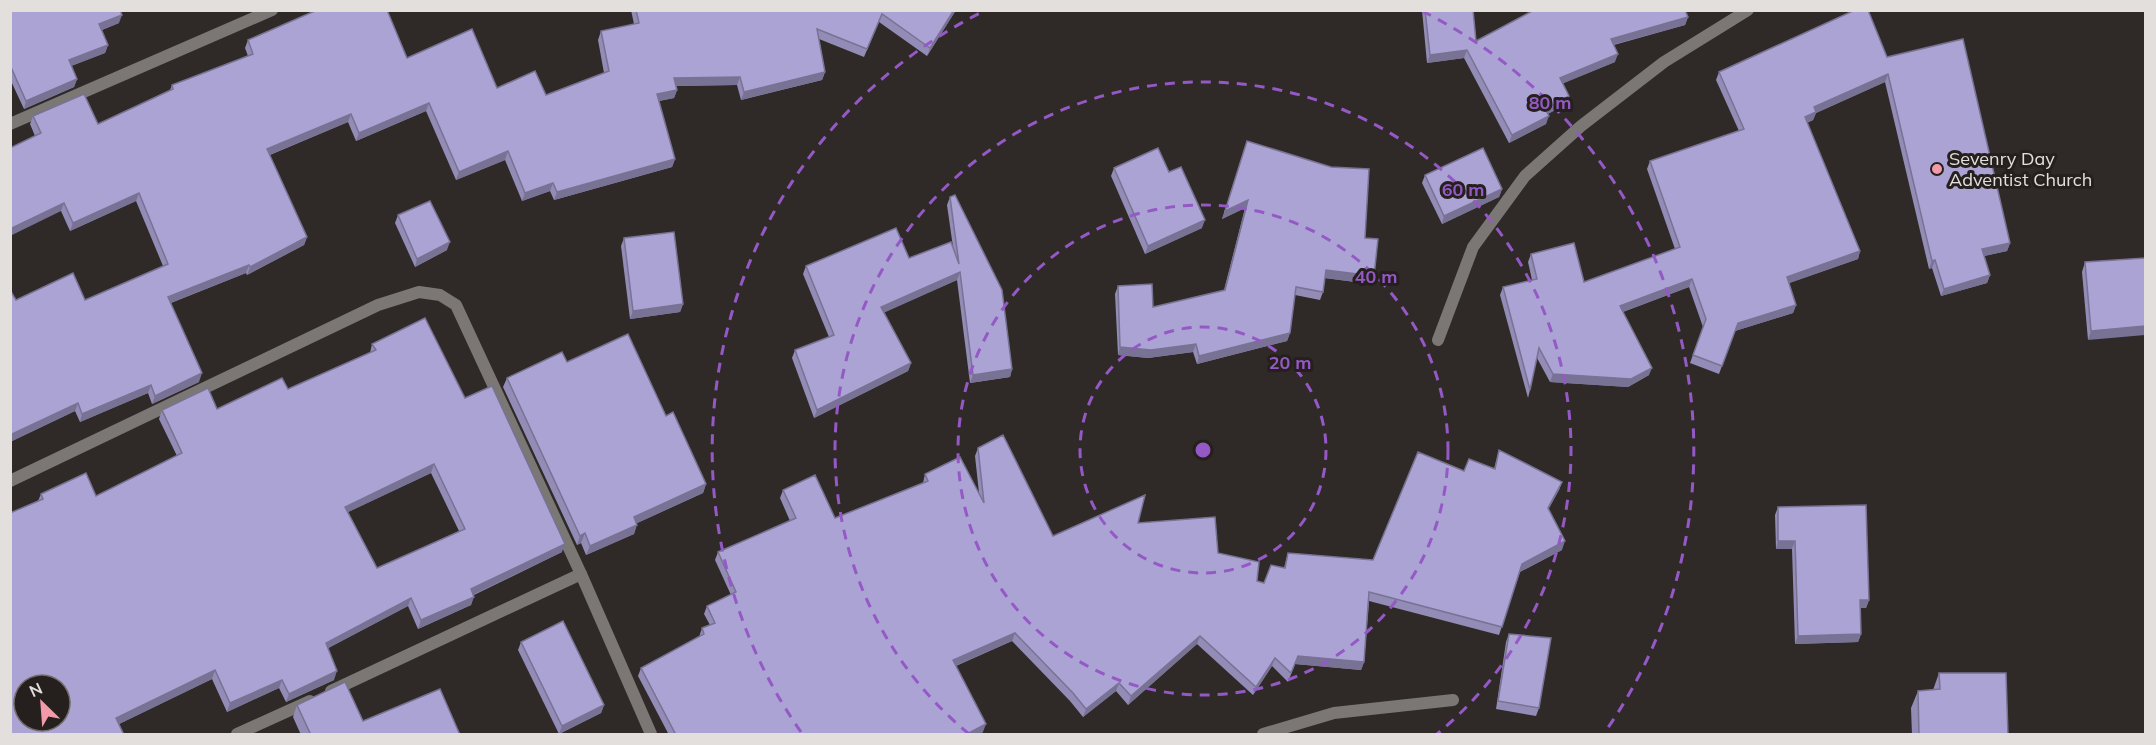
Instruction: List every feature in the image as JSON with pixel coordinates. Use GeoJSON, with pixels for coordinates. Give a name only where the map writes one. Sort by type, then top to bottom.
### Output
{"type":"FeatureCollection","features":[{"type":"Feature","properties":{"kind":"street"},"geometry":{"type":"LineString","coordinates":[[10,124],[272,10]]}},
{"type":"Feature","properties":{"kind":"street"},"geometry":{"type":"LineString","coordinates":[[1438,340],[1473,247],[1525,176],[1581,126],[1664,62],[1748,10]]}},
{"type":"Feature","properties":{"kind":"street"},"geometry":{"type":"LineString","coordinates":[[10,481],[378,305],[419,292],[440,295],[456,305],[581,574],[651,735]]}},
{"type":"Feature","properties":{"kind":"street"},"geometry":{"type":"LineString","coordinates":[[237,735],[581,574]]}},
{"type":"Feature","properties":{"kind":"street"},"geometry":{"type":"LineString","coordinates":[[1263,735],[1334,713],[1453,700]]}},
{"type":"Feature","properties":{"kind":"building"},"geometry":{"type":"Polygon","coordinates":[[[10,10],[120,10],[122,15],[99,24],[108,45],[69,60],[77,79],[26,101],[10,65],[10,10]]]}},
{"type":"Feature","properties":{"kind":"building"},"geometry":{"type":"Polygon","coordinates":[[[317,10],[387,10],[407,58],[472,29],[497,88],[535,71],[546,95],[609,71],[601,31],[639,23],[636,10],[954,10],[930,48],[882,14],[867,49],[817,29],[825,72],[744,92],[740,77],[674,78],[677,90],[657,94],[675,159],[557,192],[553,183],[525,193],[508,151],[459,172],[429,103],[359,133],[351,114],[267,149],[307,237],[250,267],[249,265],[168,297],[202,373],[155,396],[151,385],[82,414],[78,403],[10,435],[10,290],[16,300],[73,273],[85,300],[168,264],[139,193],[73,223],[64,203],[10,229],[10,148],[41,133],[33,116],[84,94],[98,124],[173,89],[172,85],[253,54],[248,40],[317,10]]]}},
{"type":"Feature","properties":{"kind":"building"},"geometry":{"type":"Polygon","coordinates":[[[1425,10],[1473,10],[1476,41],[1534,10],[1685,10],[1688,17],[1611,39],[1618,54],[1560,78],[1569,96],[1545,109],[1549,116],[1512,135],[1467,50],[1430,55],[1425,10]]]}},
{"type":"Feature","properties":{"kind":"building"},"geometry":{"type":"Polygon","coordinates":[[[1855,10],[1868,10],[1887,57],[1963,39],[2010,243],[1982,249],[1990,275],[1944,289],[1935,260],[1932,261],[1888,74],[1814,107],[1816,112],[1805,117],[1860,251],[1787,277],[1796,305],[1738,323],[1722,366],[1693,355],[1706,319],[1692,279],[1620,306],[1652,368],[1631,379],[1553,374],[1539,348],[1530,390],[1503,287],[1537,279],[1531,254],[1574,243],[1584,282],[1680,247],[1650,161],[1744,129],[1719,72],[1855,10]]]}},
{"type":"Feature","properties":{"kind":"building"},"geometry":{"type":"Polygon","coordinates":[[[1247,141],[1331,167],[1369,169],[1365,238],[1378,239],[1374,276],[1326,270],[1323,292],[1296,287],[1290,333],[1199,356],[1196,344],[1151,350],[1120,347],[1118,286],[1152,284],[1153,307],[1225,290],[1248,200],[1225,211],[1247,141]]]}},
{"type":"Feature","properties":{"kind":"building"},"geometry":{"type":"Polygon","coordinates":[[[1158,148],[1169,172],[1181,167],[1205,220],[1148,246],[1114,168],[1158,148]]]}},
{"type":"Feature","properties":{"kind":"building"},"geometry":{"type":"Polygon","coordinates":[[[1483,148],[1502,189],[1444,216],[1425,175],[1483,148]]]}},
{"type":"Feature","properties":{"kind":"building"},"geometry":{"type":"Polygon","coordinates":[[[955,195],[1002,290],[1012,369],[973,375],[960,272],[881,307],[911,363],[817,410],[795,350],[834,335],[806,266],[896,228],[909,258],[951,242],[959,264],[950,197],[955,195]]]}},
{"type":"Feature","properties":{"kind":"building"},"geometry":{"type":"Polygon","coordinates":[[[430,201],[450,242],[417,259],[398,215],[430,201]]]}},
{"type":"Feature","properties":{"kind":"building"},"geometry":{"type":"Polygon","coordinates":[[[674,232],[683,304],[633,311],[624,238],[674,232]]]}},
{"type":"Feature","properties":{"kind":"building"},"geometry":{"type":"Polygon","coordinates":[[[2145,258],[2145,326],[2091,331],[2085,262],[2145,258]]]}},
{"type":"Feature","properties":{"kind":"building"},"geometry":{"type":"Polygon","coordinates":[[[425,318],[465,398],[492,386],[565,544],[471,589],[474,597],[421,620],[411,598],[326,643],[337,671],[289,694],[282,680],[230,703],[215,670],[116,718],[124,735],[10,735],[10,513],[43,499],[41,494],[86,473],[96,496],[182,453],[162,410],[208,388],[217,409],[282,378],[288,389],[376,350],[372,344],[425,318]],[[434,464],[345,507],[377,568],[465,529],[434,464]]]}},
{"type":"Feature","properties":{"kind":"building"},"geometry":{"type":"Polygon","coordinates":[[[628,334],[666,416],[673,412],[706,484],[634,517],[637,525],[590,546],[585,533],[580,536],[507,378],[562,352],[567,362],[628,334]]]}},
{"type":"Feature","properties":{"kind":"building"},"geometry":{"type":"Polygon","coordinates":[[[1003,435],[1053,536],[1145,495],[1138,523],[1215,517],[1218,553],[1259,562],[1257,581],[1264,583],[1271,565],[1285,568],[1288,553],[1373,560],[1418,452],[1464,471],[1469,459],[1495,469],[1499,450],[1562,482],[1548,508],[1565,541],[1522,564],[1502,627],[1369,592],[1364,662],[1298,656],[1291,673],[1275,658],[1256,687],[1200,636],[1131,696],[1119,683],[1086,709],[1015,633],[953,660],[986,724],[965,735],[676,735],[641,668],[704,634],[702,628],[715,623],[707,606],[736,592],[718,552],[796,518],[783,490],[815,475],[835,518],[928,481],[925,474],[960,457],[984,503],[978,448],[1003,435]]]}},
{"type":"Feature","properties":{"kind":"building"},"geometry":{"type":"Polygon","coordinates":[[[1866,505],[1869,600],[1860,600],[1861,634],[1798,636],[1795,541],[1778,541],[1778,507],[1866,505]]]}},
{"type":"Feature","properties":{"kind":"building"},"geometry":{"type":"Polygon","coordinates":[[[563,621],[604,705],[562,726],[521,642],[563,621]]]}},
{"type":"Feature","properties":{"kind":"building"},"geometry":{"type":"Polygon","coordinates":[[[1509,634],[1551,638],[1539,708],[1498,701],[1509,634]]]}},
{"type":"Feature","properties":{"kind":"building"},"geometry":{"type":"Polygon","coordinates":[[[1939,673],[2006,673],[2008,735],[1919,735],[1918,691],[1940,689],[1939,673]]]}},
{"type":"Feature","properties":{"kind":"building"},"geometry":{"type":"Polygon","coordinates":[[[345,682],[363,721],[440,689],[460,735],[307,735],[310,733],[297,705],[345,682]]]}},
{"type":"Feature","properties":{"kind":"place","name":"Sevenry Day Adventist Church"},"geometry":{"type":"Point","coordinates":[1937,169]}}]}
